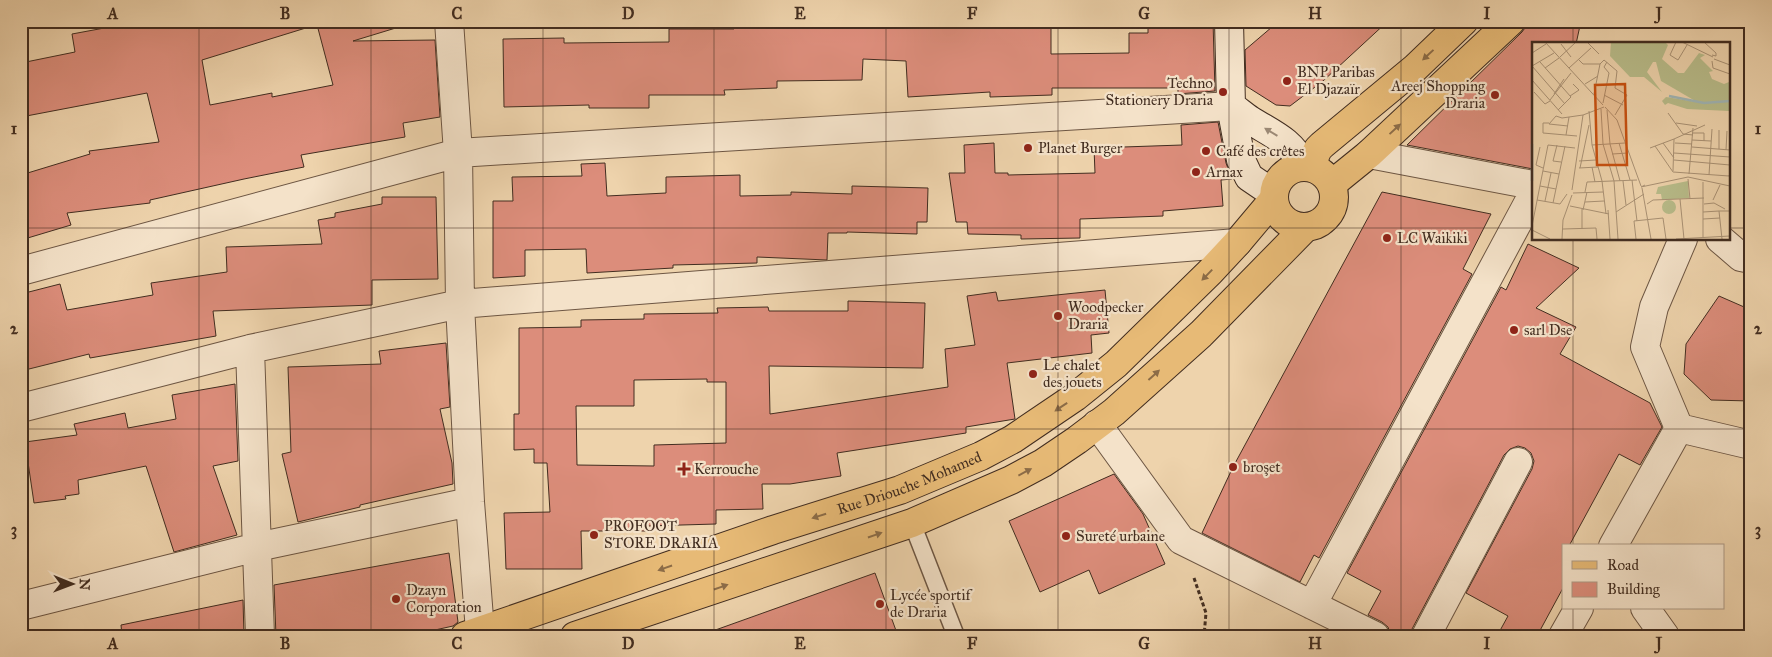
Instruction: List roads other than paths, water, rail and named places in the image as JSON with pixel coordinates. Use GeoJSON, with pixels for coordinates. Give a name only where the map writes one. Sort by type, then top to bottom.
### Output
{"type":"FeatureCollection","features":[{"type":"Feature","properties":{"kind":"main road"},"geometry":{"type":"LineString","coordinates":[[1307,166],[1322,145],[1415,68],[1464,21]]}},
{"type":"Feature","properties":{"kind":"main road"},"geometry":{"type":"LineString","coordinates":[[1332,184],[1369,154],[1511,21]]}},
{"type":"Feature","properties":{"kind":"main road"},"geometry":{"type":"LineString","coordinates":[[575,636],[912,523],[1011,480],[1078,440],[1098,424],[1201,334],[1306,228],[1324,220],[1330,213],[1335,199],[1332,184],[1323,173],[1307,166],[1295,168],[1281,178],[1276,185],[1274,196],[1276,208],[1288,223],[1306,228]]}},
{"type":"Feature","properties":{"kind":"main road","name":"Rue Driouche Mohamed"},"geometry":{"type":"LineString","coordinates":[[472,633],[773,530],[900,490],[981,456],[1013,439],[1075,398],[1116,364],[1188,295],[1237,243],[1274,196]]}},
{"type":"Feature","properties":{"kind":"street"},"geometry":{"type":"LineString","coordinates":[[449,21],[458,154],[460,304],[470,502],[472,633]]}},
{"type":"Feature","properties":{"kind":"street"},"geometry":{"type":"LineString","coordinates":[[1229,21],[1231,106],[1241,160],[1249,176],[1274,196]]}},
{"type":"Feature","properties":{"kind":"street"},"geometry":{"type":"LineString","coordinates":[[21,271],[458,154],[1231,106],[1287,142],[1307,166]]}},
{"type":"Feature","properties":{"kind":"street"},"geometry":{"type":"LineString","coordinates":[[1369,154],[1532,185]]}},
{"type":"Feature","properties":{"kind":"street"},"geometry":{"type":"LineString","coordinates":[[1312,605],[1532,196]]}},
{"type":"Feature","properties":{"kind":"street"},"geometry":{"type":"LineString","coordinates":[[1679,428],[1644,347],[1654,307],[1683,240]]}},
{"type":"Feature","properties":{"kind":"street"},"geometry":{"type":"LineString","coordinates":[[1721,240],[1741,257],[1751,259]]}},
{"type":"Feature","properties":{"kind":"street"},"geometry":{"type":"LineString","coordinates":[[21,408],[250,349],[460,304],[1237,243]]}},
{"type":"Feature","properties":{"kind":"street"},"geometry":{"type":"LineString","coordinates":[[250,349],[260,636]]}},
{"type":"Feature","properties":{"kind":"street"},"geometry":{"type":"LineString","coordinates":[[1098,424],[1181,540],[1375,636]]}},
{"type":"Feature","properties":{"kind":"street"},"geometry":{"type":"LineString","coordinates":[[1679,428],[1751,445]]}},
{"type":"Feature","properties":{"kind":"street"},"geometry":{"type":"LineString","coordinates":[[1614,544],[1679,428]]}},
{"type":"Feature","properties":{"kind":"street"},"geometry":{"type":"LineString","coordinates":[[1426,636],[1518,462]]}},
{"type":"Feature","properties":{"kind":"street"},"geometry":{"type":"LineString","coordinates":[[21,606],[257,547],[470,502]]}},
{"type":"Feature","properties":{"kind":"street"},"geometry":{"type":"LineString","coordinates":[[1563,636],[1577,610]]}},
{"type":"Feature","properties":{"kind":"street"},"geometry":{"type":"LineString","coordinates":[[1646,610],[1666,636]]}},
{"type":"Feature","properties":{"kind":"lane"},"geometry":{"type":"LineString","coordinates":[[912,523],[956,636]]}},
{"type":"Feature","properties":{"kind":"place","name":"BNP Paribas El Djazaïr"},"geometry":{"type":"Point","coordinates":[1287,81]}},
{"type":"Feature","properties":{"kind":"place","name":"Techno Stationery Draria"},"geometry":{"type":"Point","coordinates":[1223,92]}},
{"type":"Feature","properties":{"kind":"place","name":"Areej Shopping Draria"},"geometry":{"type":"Point","coordinates":[1495,95]}},
{"type":"Feature","properties":{"kind":"place","name":"Planet Burger"},"geometry":{"type":"Point","coordinates":[1028,148]}},
{"type":"Feature","properties":{"kind":"place","name":"Café des crêtes"},"geometry":{"type":"Point","coordinates":[1206,151]}},
{"type":"Feature","properties":{"kind":"place","name":"Arnax"},"geometry":{"type":"Point","coordinates":[1196,172]}},
{"type":"Feature","properties":{"kind":"place","name":"LC Waikiki"},"geometry":{"type":"Point","coordinates":[1387,238]}},
{"type":"Feature","properties":{"kind":"place","name":"Woodpecker Draria"},"geometry":{"type":"Point","coordinates":[1058,316]}},
{"type":"Feature","properties":{"kind":"place","name":"sarl Dse"},"geometry":{"type":"Point","coordinates":[1514,330]}},
{"type":"Feature","properties":{"kind":"place","name":"Le chalet des jouets"},"geometry":{"type":"Point","coordinates":[1033,374]}},
{"type":"Feature","properties":{"kind":"place","name":"broşet"},"geometry":{"type":"Point","coordinates":[1233,467]}},
{"type":"Feature","properties":{"kind":"place","name":"Kerrouche"},"geometry":{"type":"Point","coordinates":[684,469]}},
{"type":"Feature","properties":{"kind":"place","name":"PROFOOT STORE DRARIA"},"geometry":{"type":"Point","coordinates":[594,535]}},
{"type":"Feature","properties":{"kind":"place","name":"Sureté urbaine"},"geometry":{"type":"Point","coordinates":[1066,536]}},
{"type":"Feature","properties":{"kind":"place","name":"Dzayn Corporation"},"geometry":{"type":"Point","coordinates":[396,599]}},
{"type":"Feature","properties":{"kind":"place","name":"Lycée sportif de Draria"},"geometry":{"type":"Point","coordinates":[880,604]}}]}
